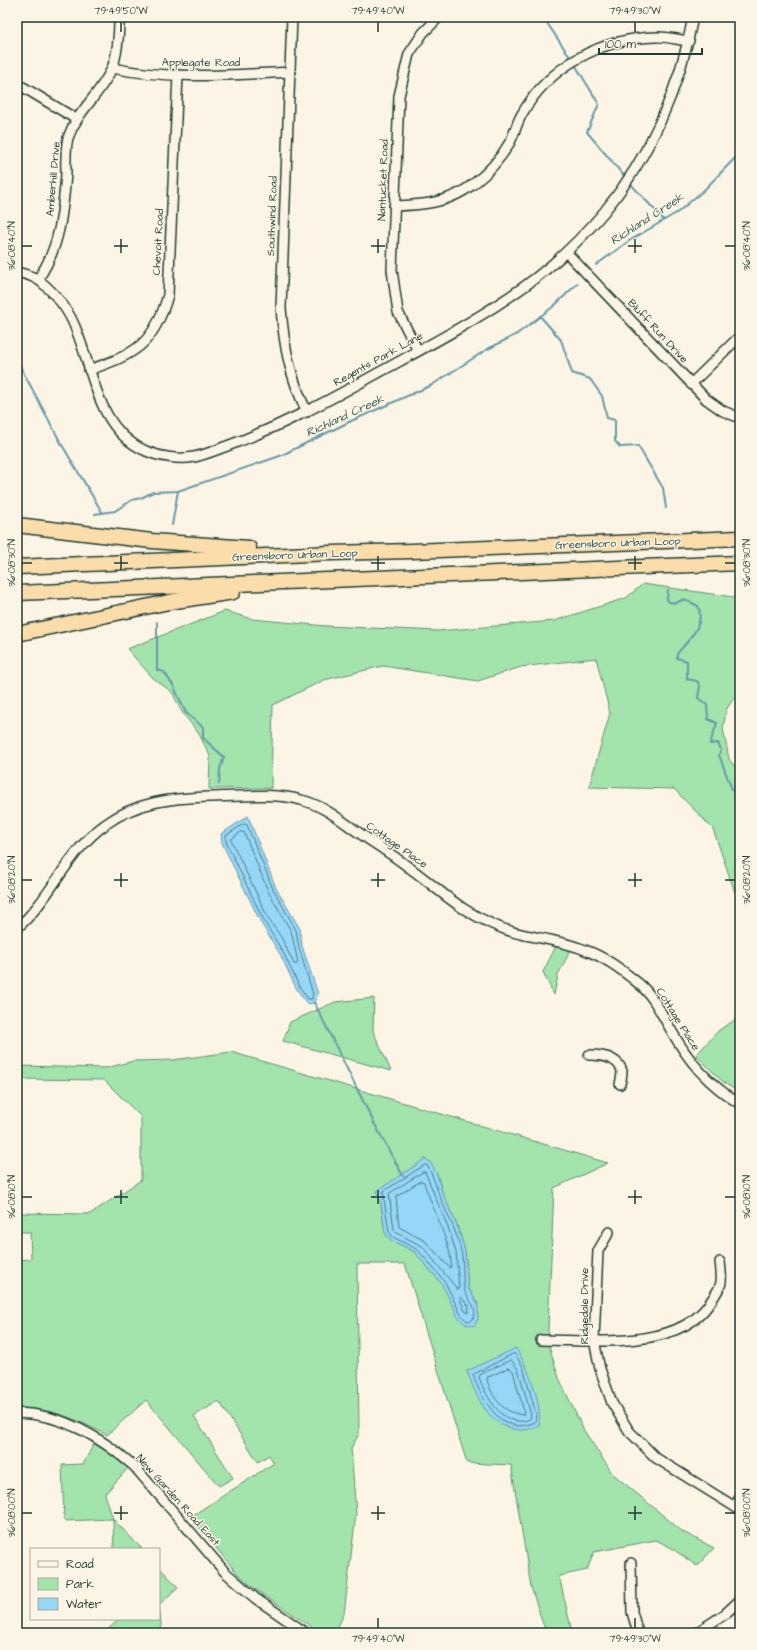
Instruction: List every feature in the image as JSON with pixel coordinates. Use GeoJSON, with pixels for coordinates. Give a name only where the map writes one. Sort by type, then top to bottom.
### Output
{"type":"FeatureCollection","features":[{"type":"Feature","properties":{"kind":"highway"},"geometry":{"type":"LineString","coordinates":[[17,525],[152,541],[331,552]]}},
{"type":"Feature","properties":{"kind":"highway","name":"Greensboro Urban Loop"},"geometry":{"type":"LineString","coordinates":[[17,567],[331,552],[412,551],[740,538]]}},
{"type":"Feature","properties":{"kind":"highway"},"geometry":{"type":"LineString","coordinates":[[17,593],[740,564]]}},
{"type":"Feature","properties":{"kind":"highway"},"geometry":{"type":"LineString","coordinates":[[17,634],[169,602],[305,581]]}},
{"type":"Feature","properties":{"kind":"street","name":"Amberhill Drive"},"geometry":{"type":"LineString","coordinates":[[38,279],[45,269],[53,252],[63,214],[68,140],[76,119],[102,85],[112,68],[117,42],[119,17]]}},
{"type":"Feature","properties":{"kind":"street","name":"Southwind Road"},"geometry":{"type":"LineString","coordinates":[[292,17],[281,308],[283,339],[290,373],[307,412]]}},
{"type":"Feature","properties":{"kind":"street","name":"Nantucket Road"},"geometry":{"type":"LineString","coordinates":[[418,351],[398,312],[392,270],[399,96],[409,54],[423,33],[439,17]]}},
{"type":"Feature","properties":{"kind":"street","name":"Regents Park Lane"},"geometry":{"type":"LineString","coordinates":[[17,272],[38,279],[59,300],[72,320],[90,370],[94,389],[117,430],[146,451],[169,458],[194,458],[255,436],[307,412],[418,351],[510,297],[566,252],[604,211],[633,172],[668,106],[684,64],[693,17]]}},
{"type":"Feature","properties":{"kind":"street"},"geometry":{"type":"LineString","coordinates":[[394,206],[429,204],[450,197],[472,186],[487,172],[502,154],[510,141],[522,114],[535,95],[550,78],[571,62],[595,50],[624,41],[656,37],[689,41]]}},
{"type":"Feature","properties":{"kind":"street","name":"Applegate Road"},"geometry":{"type":"LineString","coordinates":[[112,68],[137,73],[178,75],[290,72]]}},
{"type":"Feature","properties":{"kind":"street","name":"Chevoit Road"},"geometry":{"type":"LineString","coordinates":[[90,370],[121,359],[135,351],[146,340],[162,314],[168,296],[178,75]]}},
{"type":"Feature","properties":{"kind":"street"},"geometry":{"type":"LineString","coordinates":[[23,87],[76,119]]}},
{"type":"Feature","properties":{"kind":"street","name":"Bluff Run Drive"},"geometry":{"type":"LineString","coordinates":[[566,252],[706,399],[723,411],[740,418]]}},
{"type":"Feature","properties":{"kind":"street"},"geometry":{"type":"LineString","coordinates":[[691,384],[740,336]]}},
{"type":"Feature","properties":{"kind":"street","name":"Cottage Place"},"geometry":{"type":"LineString","coordinates":[[17,928],[38,907],[81,846],[106,824],[132,808],[158,801],[189,798],[273,796],[300,799],[319,806],[407,866],[463,908],[490,923],[523,935],[544,938],[575,946],[588,951],[618,967],[641,985],[655,1002],[687,1057],[699,1073],[740,1104]]}},
{"type":"Feature","properties":{"kind":"street"},"geometry":{"type":"LineString","coordinates":[[589,1055],[606,1056],[616,1063],[622,1071],[620,1084]]}},
{"type":"Feature","properties":{"kind":"street","name":"Ridgedale Drive"},"geometry":{"type":"LineString","coordinates":[[609,1232],[598,1251],[594,1340],[600,1369],[612,1403],[629,1431],[656,1458],[738,1508]]}},
{"type":"Feature","properties":{"kind":"street"},"geometry":{"type":"LineString","coordinates":[[541,1340],[641,1339],[669,1334],[688,1325],[705,1311],[723,1280],[720,1262]]}},
{"type":"Feature","properties":{"kind":"street","name":"New Garden Road East"},"geometry":{"type":"LineString","coordinates":[[17,1413],[45,1416],[72,1424],[101,1440],[134,1466],[225,1572],[255,1598],[306,1633]]}},
{"type":"Feature","properties":{"kind":"street"},"geometry":{"type":"LineString","coordinates":[[738,1508],[740,1497]]}},
{"type":"Feature","properties":{"kind":"street"},"geometry":{"type":"LineString","coordinates":[[631,1563],[632,1612],[638,1633]]}},
{"type":"Feature","properties":{"kind":"street"},"geometry":{"type":"LineString","coordinates":[[696,1633],[725,1614],[740,1600]]}},
{"type":"Feature","properties":{"kind":"green space"},"geometry":{"type":"Polygon","coordinates":[[[643,584],[740,598],[740,690],[727,708],[723,728],[729,759],[740,773],[740,907],[713,829],[674,789],[589,787],[610,713],[596,658],[521,667],[478,681],[383,666],[324,680],[273,705],[271,788],[209,789],[210,756],[199,734],[182,712],[172,692],[153,678],[127,649],[225,611],[252,619],[326,626],[438,631],[554,621],[626,598],[643,584]]]}},
{"type":"Feature","properties":{"kind":"green space"},"geometry":{"type":"Polygon","coordinates":[[[556,946],[570,951],[558,975],[554,995],[543,972],[556,946]]]}},
{"type":"Feature","properties":{"kind":"green space"},"geometry":{"type":"Polygon","coordinates":[[[374,998],[373,1031],[391,1071],[283,1041],[290,1022],[335,1002],[374,998]]]}},
{"type":"Feature","properties":{"kind":"green space"},"geometry":{"type":"Polygon","coordinates":[[[735,1020],[740,1020],[740,1085],[734,1089],[723,1082],[696,1055],[719,1030],[735,1020]]]}},
{"type":"Feature","properties":{"kind":"green space"},"geometry":{"type":"Polygon","coordinates":[[[231,1052],[608,1163],[554,1188],[548,1329],[549,1346],[559,1378],[583,1429],[612,1473],[683,1532],[714,1548],[697,1566],[670,1547],[656,1540],[594,1552],[587,1570],[559,1576],[572,1632],[546,1633],[531,1587],[511,1465],[467,1463],[405,1264],[357,1264],[359,1434],[351,1448],[356,1514],[344,1614],[335,1633],[321,1633],[256,1590],[238,1574],[190,1517],[274,1463],[269,1455],[258,1462],[219,1401],[194,1416],[233,1478],[219,1486],[146,1400],[107,1435],[74,1419],[53,1412],[17,1408],[17,1260],[31,1259],[30,1232],[17,1232],[17,1213],[90,1214],[141,1180],[141,1117],[104,1080],[17,1079],[17,1066],[106,1068],[133,1061],[173,1060],[231,1052]],[[425,1159],[403,1175],[380,1197],[385,1233],[391,1240],[415,1252],[442,1284],[448,1294],[478,1304],[468,1288],[465,1251],[458,1228],[442,1192],[437,1174],[425,1159]]]}},
{"type":"Feature","properties":{"kind":"green space"},"geometry":{"type":"Polygon","coordinates":[[[95,1442],[128,1468],[105,1494],[113,1519],[64,1521],[62,1465],[83,1464],[95,1442]]]}},
{"type":"Feature","properties":{"kind":"green space"},"geometry":{"type":"Polygon","coordinates":[[[113,1519],[141,1548],[114,1548],[113,1519]]]}},
{"type":"Feature","properties":{"kind":"green space"},"geometry":{"type":"Polygon","coordinates":[[[160,1568],[178,1587],[160,1604],[160,1568]]]}},
{"type":"Feature","properties":{"kind":"green space"},"geometry":{"type":"Polygon","coordinates":[[[160,1614],[162,1633],[104,1633],[117,1621],[160,1620],[160,1614]]]}},
{"type":"Feature","properties":{"kind":"water"},"geometry":{"type":"Polygon","coordinates":[[[248,816],[276,888],[300,929],[302,946],[318,994],[314,1003],[307,1004],[296,988],[280,954],[262,925],[222,843],[221,834],[248,816]]]}},
{"type":"Feature","properties":{"kind":"water"},"geometry":{"type":"Polygon","coordinates":[[[425,1159],[430,1162],[437,1174],[442,1192],[458,1228],[465,1251],[468,1288],[478,1304],[478,1319],[474,1326],[465,1324],[458,1317],[442,1284],[415,1252],[391,1240],[385,1233],[381,1203],[377,1191],[425,1159]]]}},
{"type":"Feature","properties":{"kind":"water"},"geometry":{"type":"Polygon","coordinates":[[[516,1348],[533,1385],[538,1406],[539,1425],[526,1430],[512,1429],[502,1425],[486,1411],[475,1392],[467,1371],[516,1348]]]}},
{"type":"Feature","properties":{"kind":"waterway"},"geometry":{"type":"LineString","coordinates":[[543,17],[572,60]]}},
{"type":"Feature","properties":{"kind":"waterway"},"geometry":{"type":"LineString","coordinates":[[574,63],[599,104],[587,132],[625,177]]}},
{"type":"Feature","properties":{"kind":"waterway","name":"Richland Creek"},"geometry":{"type":"LineString","coordinates":[[596,265],[629,241],[678,212],[704,190],[740,153]]}},
{"type":"Feature","properties":{"kind":"waterway"},"geometry":{"type":"LineString","coordinates":[[629,182],[664,220]]}},
{"type":"Feature","properties":{"kind":"waterway","name":"Richland Creek"},"geometry":{"type":"LineString","coordinates":[[95,514],[115,511],[132,500],[141,498],[153,492],[178,491],[280,456],[349,422],[432,385],[486,350],[517,334],[554,306],[578,283]]}},
{"type":"Feature","properties":{"kind":"waterway"},"geometry":{"type":"LineString","coordinates":[[540,316],[561,340],[572,373],[590,379],[602,396],[607,418],[615,420],[615,441],[620,447],[638,446],[663,488],[666,508]]}},
{"type":"Feature","properties":{"kind":"waterway"},"geometry":{"type":"LineString","coordinates":[[17,354],[21,368],[62,445],[102,512]]}},
{"type":"Feature","properties":{"kind":"waterway"},"geometry":{"type":"LineString","coordinates":[[172,525],[178,491]]}},
{"type":"Feature","properties":{"kind":"waterway"},"geometry":{"type":"LineString","coordinates":[[668,590],[667,599],[669,602],[676,603],[684,599],[698,606],[700,613],[698,626],[691,638],[677,654],[677,658],[687,661],[687,679],[697,681],[700,686],[698,698],[707,705],[708,719],[717,723],[710,744],[718,743],[721,750],[719,755],[740,811]]}},
{"type":"Feature","properties":{"kind":"waterway"},"geometry":{"type":"LineString","coordinates":[[157,622],[157,670],[164,672],[173,685],[186,713],[203,727],[203,738],[224,757],[220,769],[219,784]]}},
{"type":"Feature","properties":{"kind":"waterway"},"geometry":{"type":"LineString","coordinates":[[314,1002],[373,1121],[403,1176]]}}]}
